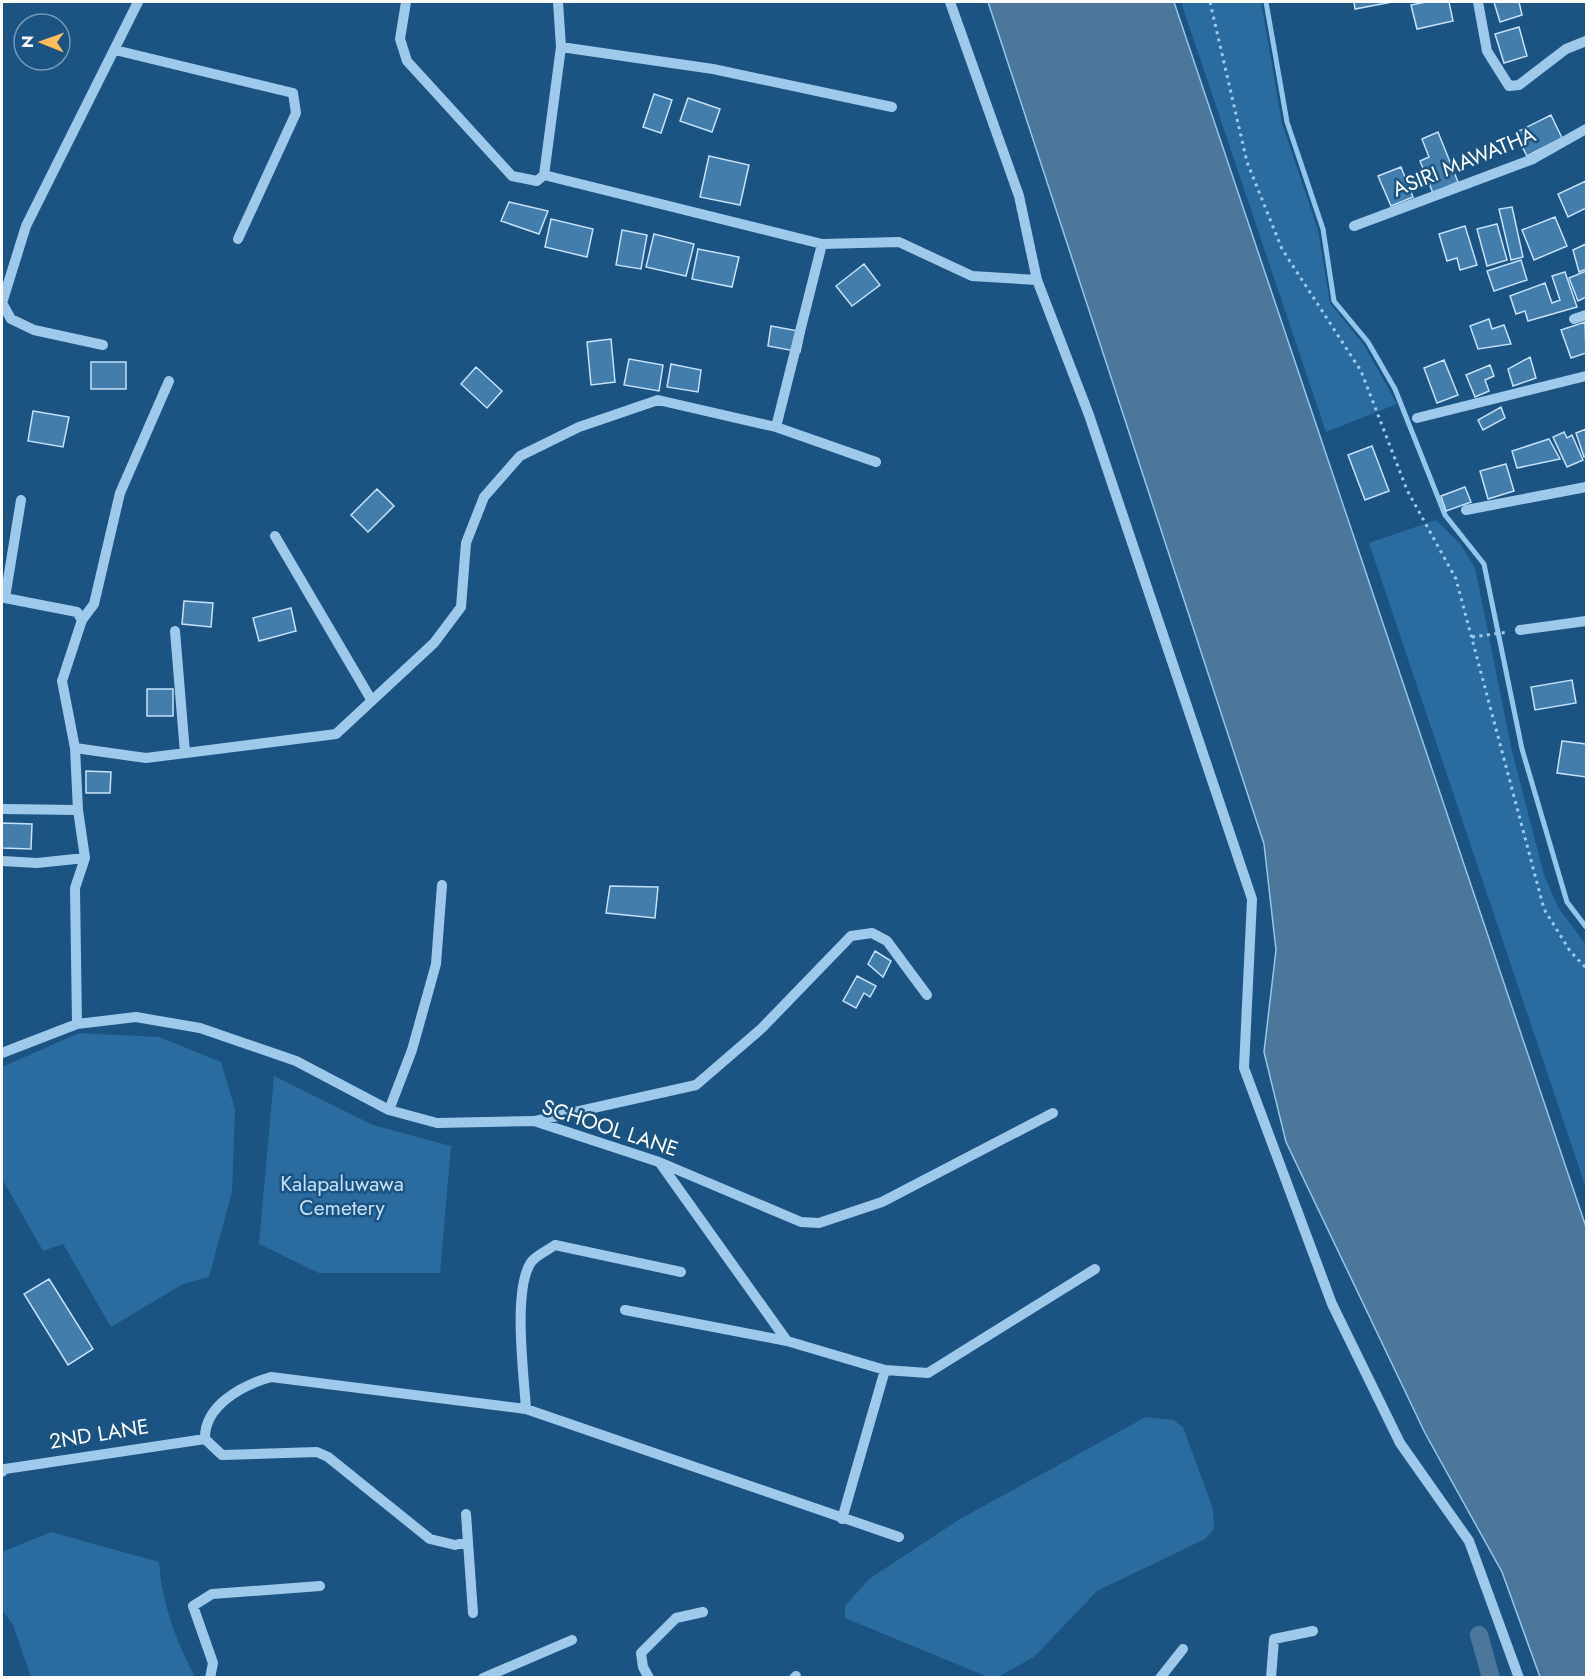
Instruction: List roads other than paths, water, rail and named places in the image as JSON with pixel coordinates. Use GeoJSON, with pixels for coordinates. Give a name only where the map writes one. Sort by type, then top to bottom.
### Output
{"type":"FeatureCollection","features":[{"type":"Feature","properties":{"kind":"street"},"geometry":{"type":"LineString","coordinates":[[103,345],[34,330],[11,319],[2,303],[26,226],[138,2]]}},
{"type":"Feature","properties":{"kind":"street"},"geometry":{"type":"LineString","coordinates":[[406,2],[400,39],[407,62],[512,176],[537,181],[544,175],[561,46],[558,2]]}},
{"type":"Feature","properties":{"kind":"street"},"geometry":{"type":"LineString","coordinates":[[950,2],[1019,196],[1037,280],[1089,415],[1252,899],[1244,1068],[1332,1304],[1400,1443],[1469,1541],[1519,1677]]}},
{"type":"Feature","properties":{"kind":"street"},"geometry":{"type":"LineString","coordinates":[[1478,2],[1487,51],[1509,86],[1519,85],[1566,50],[1587,41]]}},
{"type":"Feature","properties":{"kind":"street"},"geometry":{"type":"LineString","coordinates":[[561,46],[713,69],[892,107]]}},
{"type":"Feature","properties":{"kind":"street"},"geometry":{"type":"LineString","coordinates":[[115,50],[293,93],[296,112],[238,239]]}},
{"type":"Feature","properties":{"kind":"street","name":"ASIRI MAWATHA"},"geometry":{"type":"LineString","coordinates":[[1354,226],[1533,159],[1587,129]]}},
{"type":"Feature","properties":{"kind":"street"},"geometry":{"type":"LineString","coordinates":[[544,175],[822,244],[899,242],[972,276],[1037,280]]}},
{"type":"Feature","properties":{"kind":"street"},"geometry":{"type":"LineString","coordinates":[[776,427],[822,244]]}},
{"type":"Feature","properties":{"kind":"street"},"geometry":{"type":"LineString","coordinates":[[1574,319],[1587,315]]}},
{"type":"Feature","properties":{"kind":"street"},"geometry":{"type":"LineString","coordinates":[[1417,418],[1587,376]]}},
{"type":"Feature","properties":{"kind":"street"},"geometry":{"type":"LineString","coordinates":[[77,1024],[75,888],[85,858],[78,810],[75,748],[62,681],[82,620],[94,604],[120,493],[169,381]]}},
{"type":"Feature","properties":{"kind":"street"},"geometry":{"type":"LineString","coordinates":[[75,748],[146,758],[336,734],[434,643],[461,607],[466,543],[484,497],[520,456],[579,427],[658,400],[776,427],[876,462]]}},
{"type":"Feature","properties":{"kind":"street"},"geometry":{"type":"LineString","coordinates":[[1466,510],[1587,487]]}},
{"type":"Feature","properties":{"kind":"street"},"geometry":{"type":"LineString","coordinates":[[21,500],[5,598],[77,612],[82,620]]}},
{"type":"Feature","properties":{"kind":"street"},"geometry":{"type":"LineString","coordinates":[[275,536],[372,701]]}},
{"type":"Feature","properties":{"kind":"street"},"geometry":{"type":"LineString","coordinates":[[1520,630],[1587,621]]}},
{"type":"Feature","properties":{"kind":"street"},"geometry":{"type":"LineString","coordinates":[[175,631],[184,753]]}},
{"type":"Feature","properties":{"kind":"street"},"geometry":{"type":"LineString","coordinates":[[2,808],[78,810]]}},
{"type":"Feature","properties":{"kind":"street"},"geometry":{"type":"LineString","coordinates":[[2,861],[37,863],[85,858]]}},
{"type":"Feature","properties":{"kind":"street"},"geometry":{"type":"LineString","coordinates":[[388,1110],[412,1050],[436,964],[442,885]]}},
{"type":"Feature","properties":{"kind":"street"},"geometry":{"type":"LineString","coordinates":[[534,1121],[696,1085],[762,1028],[851,936],[872,933],[887,941],[927,995]]}},
{"type":"Feature","properties":{"kind":"street","name":"SCHOOL LANE"},"geometry":{"type":"LineString","coordinates":[[2,1053],[77,1024],[135,1017],[200,1028],[296,1061],[388,1110],[437,1123],[534,1121],[659,1162],[801,1222],[819,1223],[882,1202],[1053,1113]]}},
{"type":"Feature","properties":{"kind":"street"},"geometry":{"type":"LineString","coordinates":[[659,1162],[787,1341]]}},
{"type":"Feature","properties":{"kind":"street"},"geometry":{"type":"LineString","coordinates":[[526,1409],[521,1334],[524,1278],[532,1260],[555,1245],[681,1272]]}},
{"type":"Feature","properties":{"kind":"street"},"geometry":{"type":"LineString","coordinates":[[625,1310],[787,1341],[885,1370],[928,1373],[1095,1269]]}},
{"type":"Feature","properties":{"kind":"street"},"geometry":{"type":"LineString","coordinates":[[843,1519],[885,1370]]}},
{"type":"Feature","properties":{"kind":"street"},"geometry":{"type":"LineString","coordinates":[[468,1542],[455,1545],[430,1539],[328,1457],[317,1452],[222,1455],[205,1439],[204,1428],[220,1404],[247,1384],[271,1377],[526,1409],[899,1537]]}},
{"type":"Feature","properties":{"kind":"street","name":"2ND LANE"},"geometry":{"type":"LineString","coordinates":[[2,1472],[5,1469],[205,1439]]}},
{"type":"Feature","properties":{"kind":"street"},"geometry":{"type":"LineString","coordinates":[[466,1514],[473,1613]]}},
{"type":"Feature","properties":{"kind":"street"},"geometry":{"type":"LineString","coordinates":[[210,1677],[213,1663],[193,1606],[212,1594],[320,1586]]}},
{"type":"Feature","properties":{"kind":"street"},"geometry":{"type":"LineString","coordinates":[[649,1677],[643,1667],[641,1653],[676,1618],[703,1612]]}},
{"type":"Feature","properties":{"kind":"street"},"geometry":{"type":"LineString","coordinates":[[1271,1677],[1274,1639],[1313,1631]]}},
{"type":"Feature","properties":{"kind":"street"},"geometry":{"type":"LineString","coordinates":[[483,1677],[572,1640]]}},
{"type":"Feature","properties":{"kind":"street"},"geometry":{"type":"LineString","coordinates":[[1160,1677],[1184,1650]]}},
{"type":"Feature","properties":{"kind":"waterway"},"geometry":{"type":"LineString","coordinates":[[1266,2],[1287,122],[1323,229],[1334,301],[1368,342],[1395,389],[1445,515],[1484,564],[1522,749],[1567,902],[1586,927]]}},
{"type":"Feature","properties":{"kind":"waterway"},"geometry":{"type":"LineString","coordinates":[[1479,1635],[1491,1678]]}},
{"type":"Feature","properties":{"kind":"park label","name":"Kalapaluwawa Cemetery"},"geometry":{"type":"Point","coordinates":[342,1196]}}]}
